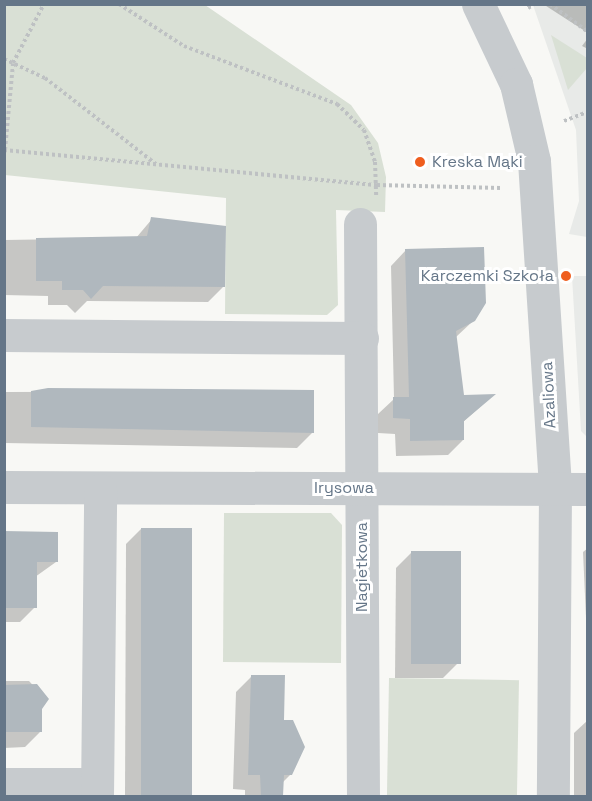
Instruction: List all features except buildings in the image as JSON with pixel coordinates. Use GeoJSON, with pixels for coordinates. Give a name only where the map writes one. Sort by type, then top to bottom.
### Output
{"type":"FeatureCollection","features":[{"type":"Feature","properties":{"kind":"street","name":"Azaliowa"},"geometry":{"type":"LineString","coordinates":[[478,4],[516,84],[530,136],[555,490],[553,796]]}},
{"type":"Feature","properties":{"kind":"street","name":"Nagietkowa"},"geometry":{"type":"LineString","coordinates":[[360,224],[363,796]]}},
{"type":"Feature","properties":{"kind":"street"},"geometry":{"type":"LineString","coordinates":[[4,335],[362,338]]}},
{"type":"Feature","properties":{"kind":"street","name":"Irysowa"},"geometry":{"type":"LineString","coordinates":[[4,487],[100,490],[588,489]]}},
{"type":"Feature","properties":{"kind":"street"},"geometry":{"type":"LineString","coordinates":[[4,784],[97,790],[100,490]]}},
{"type":"Feature","properties":{"kind":"path"},"geometry":{"type":"LineString","coordinates":[[44,4],[13,63],[5,150],[377,185],[511,188]]}},
{"type":"Feature","properties":{"kind":"path"},"geometry":{"type":"LineString","coordinates":[[118,4],[184,46],[336,104],[364,130],[377,185],[376,218],[360,224]]}},
{"type":"Feature","properties":{"kind":"path"},"geometry":{"type":"LineString","coordinates":[[528,8],[534,4]]}},
{"type":"Feature","properties":{"kind":"path"},"geometry":{"type":"LineString","coordinates":[[550,4],[588,32]]}},
{"type":"Feature","properties":{"kind":"path"},"geometry":{"type":"LineString","coordinates":[[4,59],[77,100],[156,164]]}},
{"type":"Feature","properties":{"kind":"path"},"geometry":{"type":"LineString","coordinates":[[564,121],[588,112]]}},
{"type":"Feature","properties":{"kind":"shaded area"},"geometry":{"type":"Polygon","coordinates":[[[4,5],[205,5],[351,105],[378,143],[386,177],[385,212],[336,210],[338,305],[327,315],[225,314],[226,198],[5,175],[4,5]]]}},
{"type":"Feature","properties":{"kind":"shaded area"},"geometry":{"type":"Polygon","coordinates":[[[533,5],[587,5],[587,237],[569,234],[579,201],[576,130],[533,5]]]}},
{"type":"Feature","properties":{"kind":"shaded area"},"geometry":{"type":"Polygon","coordinates":[[[551,35],[587,58],[587,68],[568,90],[551,35]]]}},
{"type":"Feature","properties":{"kind":"shaded area"},"geometry":{"type":"Polygon","coordinates":[[[572,276],[587,276],[587,437],[581,431],[572,276]]]}},
{"type":"Feature","properties":{"kind":"shaded area"},"geometry":{"type":"Polygon","coordinates":[[[224,513],[331,513],[342,525],[341,663],[223,662],[224,513]]]}},
{"type":"Feature","properties":{"kind":"shaded area"},"geometry":{"type":"Polygon","coordinates":[[[389,678],[519,680],[517,796],[387,796],[389,678]]]}},
{"type":"Feature","properties":{"kind":"place","name":"Kreska Mąki"},"geometry":{"type":"Point","coordinates":[420,162]}},
{"type":"Feature","properties":{"kind":"place","name":"Karczemki Szkoła"},"geometry":{"type":"Point","coordinates":[566,276]}}]}
